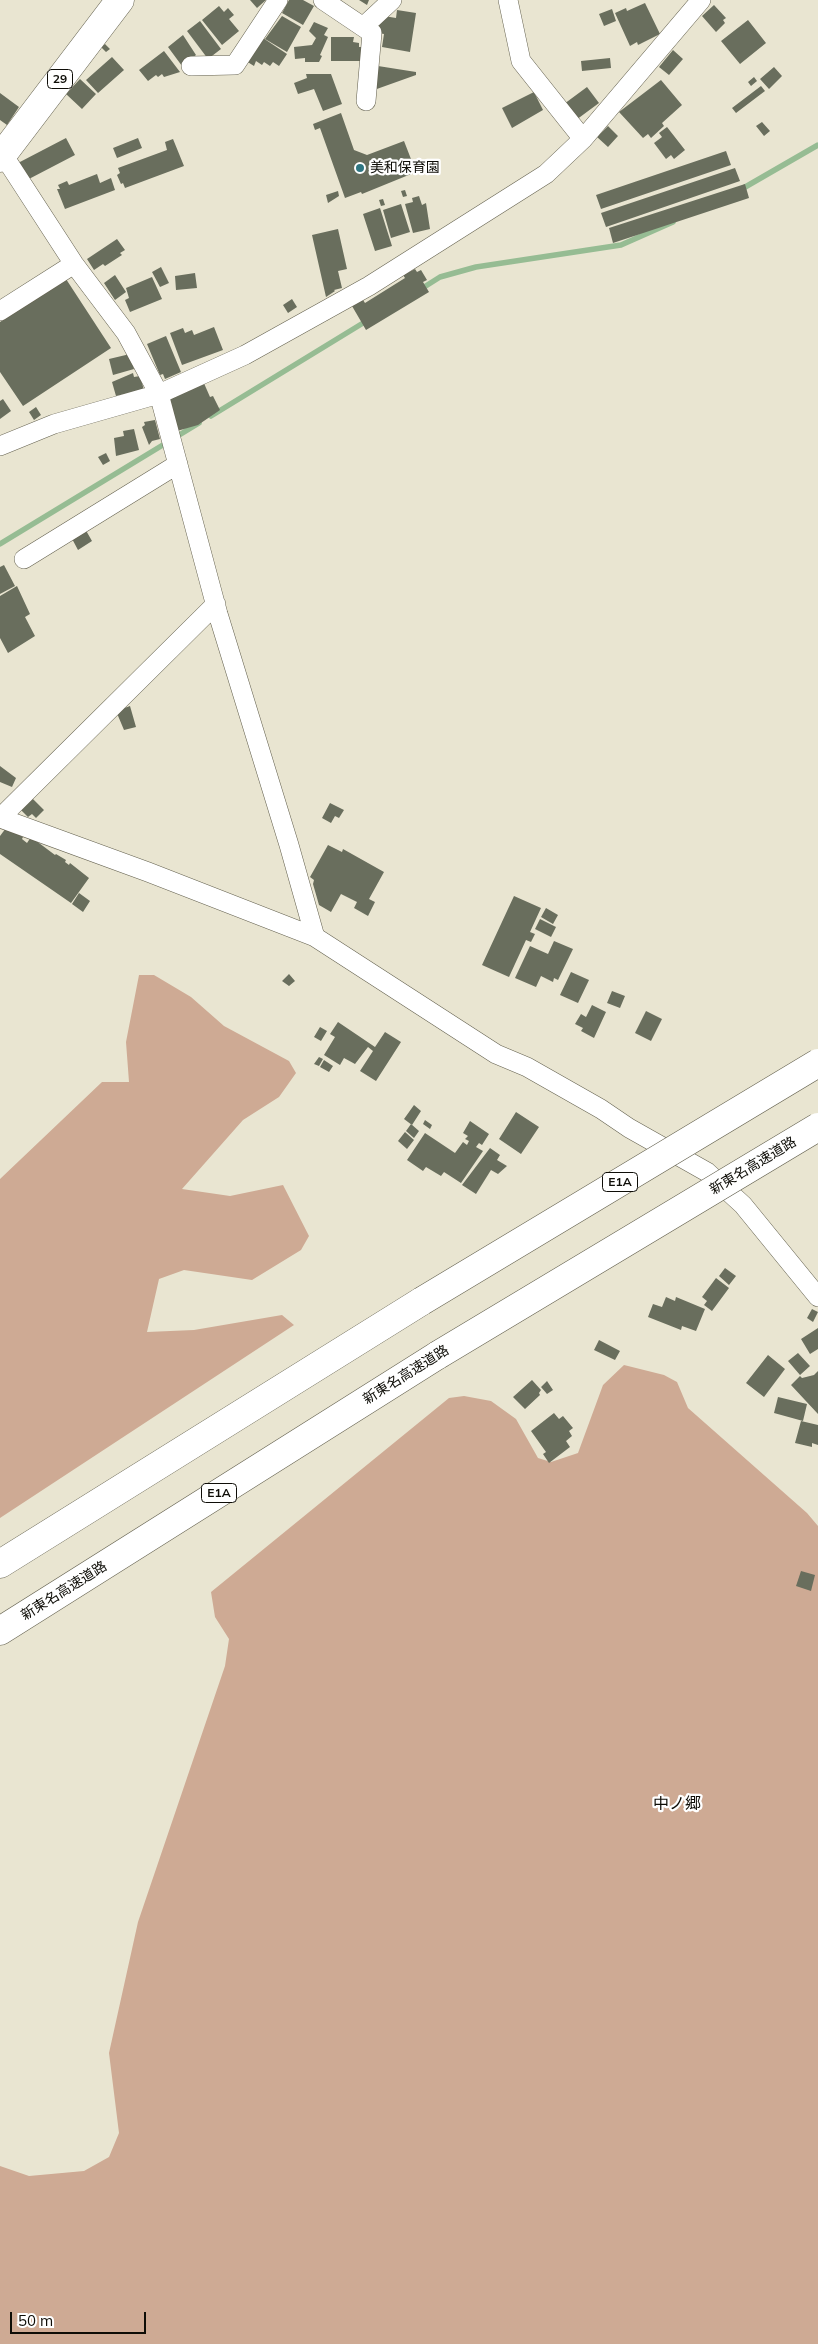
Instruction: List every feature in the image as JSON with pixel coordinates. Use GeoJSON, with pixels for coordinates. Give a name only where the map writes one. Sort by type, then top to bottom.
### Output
{"type":"FeatureCollection","features":[{"type":"Feature","properties":{"kind":"main road","name":"29"},"geometry":{"type":"LineString","coordinates":[[1,154],[120,0]]}},
{"type":"Feature","properties":{"kind":"main road","name":"E1A"},"geometry":{"type":"LineString","coordinates":[[0,1564],[422,1302],[818,1063]]}},
{"type":"Feature","properties":{"kind":"main road","name":"新東名高速道路"},"geometry":{"type":"LineString","coordinates":[[0,1631],[438,1355],[818,1127]]}},
{"type":"Feature","properties":{"kind":"street"},"geometry":{"type":"LineString","coordinates":[[191,66],[235,64],[278,0]]}},
{"type":"Feature","properties":{"kind":"street"},"geometry":{"type":"LineString","coordinates":[[323,0],[372,33],[366,102]]}},
{"type":"Feature","properties":{"kind":"street"},"geometry":{"type":"LineString","coordinates":[[363,27],[392,0]]}},
{"type":"Feature","properties":{"kind":"street"},"geometry":{"type":"LineString","coordinates":[[508,0],[521,61],[583,140]]}},
{"type":"Feature","properties":{"kind":"street"},"geometry":{"type":"LineString","coordinates":[[0,446],[54,424],[159,394],[245,355],[369,286],[546,174],[583,140],[701,0]]}},
{"type":"Feature","properties":{"kind":"street"},"geometry":{"type":"LineString","coordinates":[[1,154],[74,264],[126,333],[159,394],[216,604],[315,937]]}},
{"type":"Feature","properties":{"kind":"street"},"geometry":{"type":"LineString","coordinates":[[0,311],[74,264]]}},
{"type":"Feature","properties":{"kind":"street"},"geometry":{"type":"LineString","coordinates":[[24,559],[178,464]]}},
{"type":"Feature","properties":{"kind":"street"},"geometry":{"type":"LineString","coordinates":[[216,604],[0,818],[148,872],[315,937],[496,1054],[527,1067],[601,1108],[629,1128],[707,1172],[743,1205],[818,1297]]}},
{"type":"Feature","properties":{"kind":"shaded area"},"geometry":{"type":"Polygon","coordinates":[[[139,975],[154,975],[191,997],[224,1026],[289,1061],[296,1073],[279,1097],[243,1120],[182,1189],[230,1196],[283,1185],[309,1236],[301,1250],[252,1280],[184,1270],[159,1279],[147,1332],[194,1330],[282,1315],[294,1325],[0,1518],[0,1179],[102,1082],[129,1082],[126,1042],[139,975]]]}},
{"type":"Feature","properties":{"kind":"shaded area"},"geometry":{"type":"Polygon","coordinates":[[[624,1365],[664,1375],[677,1382],[688,1408],[807,1513],[818,1526],[818,2344],[0,2344],[0,2166],[29,2176],[84,2171],[109,2157],[119,2133],[109,2053],[138,1922],[225,1666],[229,1639],[215,1617],[211,1592],[449,1398],[464,1396],[491,1401],[516,1419],[538,1458],[551,1462],[578,1453],[603,1385],[624,1365]]]}},
{"type":"Feature","properties":{"kind":"building"},"geometry":{"type":"Polygon","coordinates":[[[250,0],[266,0],[257,8],[250,0]]]}},
{"type":"Feature","properties":{"kind":"building"},"geometry":{"type":"Polygon","coordinates":[[[289,0],[303,0],[314,6],[303,25],[282,13],[289,0]]]}},
{"type":"Feature","properties":{"kind":"building"},"geometry":{"type":"Polygon","coordinates":[[[359,0],[369,0],[367,5],[359,0]]]}},
{"type":"Feature","properties":{"kind":"building"},"geometry":{"type":"Polygon","coordinates":[[[645,3],[660,34],[638,45],[637,42],[630,46],[615,13],[626,8],[627,11],[645,3]]]}},
{"type":"Feature","properties":{"kind":"building"},"geometry":{"type":"Polygon","coordinates":[[[714,5],[726,18],[723,20],[725,23],[716,32],[702,16],[714,5]]]}},
{"type":"Feature","properties":{"kind":"building"},"geometry":{"type":"Polygon","coordinates":[[[219,6],[224,12],[228,8],[234,15],[229,19],[239,31],[222,45],[202,20],[219,6]]]}},
{"type":"Feature","properties":{"kind":"building"},"geometry":{"type":"Polygon","coordinates":[[[612,9],[616,21],[604,26],[599,14],[612,9]]]}},
{"type":"Feature","properties":{"kind":"building"},"geometry":{"type":"Polygon","coordinates":[[[397,10],[416,13],[410,52],[382,47],[384,34],[378,33],[379,22],[384,16],[396,18],[397,10]]]}},
{"type":"Feature","properties":{"kind":"building"},"geometry":{"type":"Polygon","coordinates":[[[282,16],[301,27],[287,52],[265,39],[282,16]]]}},
{"type":"Feature","properties":{"kind":"building"},"geometry":{"type":"Polygon","coordinates":[[[748,20],[766,43],[740,64],[721,41],[748,20]]]}},
{"type":"Feature","properties":{"kind":"building"},"geometry":{"type":"Polygon","coordinates":[[[200,21],[221,49],[208,59],[187,31],[200,21]]]}},
{"type":"Feature","properties":{"kind":"building"},"geometry":{"type":"Polygon","coordinates":[[[314,22],[328,28],[324,35],[328,37],[319,62],[305,62],[305,58],[295,59],[294,47],[312,45],[316,38],[309,31],[314,22]]]}},
{"type":"Feature","properties":{"kind":"building"},"geometry":{"type":"Polygon","coordinates":[[[183,35],[196,55],[182,66],[168,47],[183,35]]]}},
{"type":"Feature","properties":{"kind":"building"},"geometry":{"type":"Polygon","coordinates":[[[331,37],[354,37],[353,42],[359,43],[359,47],[364,47],[364,61],[331,61],[331,37]]]}},
{"type":"Feature","properties":{"kind":"building"},"geometry":{"type":"Polygon","coordinates":[[[263,38],[287,54],[279,66],[273,62],[270,66],[264,62],[262,65],[256,61],[254,66],[246,61],[263,38]]]}},
{"type":"Feature","properties":{"kind":"building"},"geometry":{"type":"Polygon","coordinates":[[[105,44],[110,49],[106,52],[101,47],[105,44]]]}},
{"type":"Feature","properties":{"kind":"building"},"geometry":{"type":"Polygon","coordinates":[[[673,50],[683,59],[669,75],[659,67],[673,50]]]}},
{"type":"Feature","properties":{"kind":"building"},"geometry":{"type":"Polygon","coordinates":[[[164,51],[180,72],[164,77],[162,74],[158,77],[156,75],[148,81],[139,70],[164,51]]]}},
{"type":"Feature","properties":{"kind":"building"},"geometry":{"type":"Polygon","coordinates":[[[112,57],[124,70],[98,93],[86,80],[112,57]]]}},
{"type":"Feature","properties":{"kind":"building"},"geometry":{"type":"Polygon","coordinates":[[[610,58],[611,68],[582,71],[581,61],[610,58]]]}},
{"type":"Feature","properties":{"kind":"building"},"geometry":{"type":"Polygon","coordinates":[[[378,66],[416,72],[416,75],[374,90],[378,66]]]}},
{"type":"Feature","properties":{"kind":"building"},"geometry":{"type":"Polygon","coordinates":[[[774,67],[782,76],[769,89],[760,79],[774,67]]]}},
{"type":"Feature","properties":{"kind":"building"},"geometry":{"type":"Polygon","coordinates":[[[306,74],[331,74],[342,104],[323,111],[314,89],[298,94],[294,83],[307,78],[306,74]]]}},
{"type":"Feature","properties":{"kind":"building"},"geometry":{"type":"Polygon","coordinates":[[[754,77],[757,81],[751,86],[748,82],[754,77]]]}},
{"type":"Feature","properties":{"kind":"building"},"geometry":{"type":"Polygon","coordinates":[[[80,79],[96,94],[82,109],[66,94],[80,79]]]}},
{"type":"Feature","properties":{"kind":"building"},"geometry":{"type":"Polygon","coordinates":[[[661,80],[682,105],[662,123],[664,126],[651,138],[648,134],[643,138],[619,112],[661,80]]]}},
{"type":"Feature","properties":{"kind":"building"},"geometry":{"type":"Polygon","coordinates":[[[761,86],[765,91],[736,113],[732,108],[761,86]]]}},
{"type":"Feature","properties":{"kind":"building"},"geometry":{"type":"Polygon","coordinates":[[[587,87],[599,103],[576,120],[564,104],[587,87]]]}},
{"type":"Feature","properties":{"kind":"building"},"geometry":{"type":"Polygon","coordinates":[[[534,92],[543,110],[512,128],[502,108],[534,92]]]}},
{"type":"Feature","properties":{"kind":"building"},"geometry":{"type":"Polygon","coordinates":[[[0,93],[19,107],[7,125],[0,120],[0,93]]]}},
{"type":"Feature","properties":{"kind":"building"},"geometry":{"type":"Polygon","coordinates":[[[341,113],[354,150],[367,155],[404,141],[416,172],[362,194],[361,192],[345,198],[320,128],[315,130],[313,124],[341,113]]]}},
{"type":"Feature","properties":{"kind":"building"},"geometry":{"type":"Polygon","coordinates":[[[762,122],[770,131],[764,136],[756,126],[762,122]]]}},
{"type":"Feature","properties":{"kind":"building"},"geometry":{"type":"Polygon","coordinates":[[[608,126],[618,136],[608,147],[597,137],[608,126]]]}},
{"type":"Feature","properties":{"kind":"building"},"geometry":{"type":"Polygon","coordinates":[[[667,127],[685,150],[674,159],[671,155],[666,159],[654,143],[662,137],[659,133],[667,127]]]}},
{"type":"Feature","properties":{"kind":"building"},"geometry":{"type":"Polygon","coordinates":[[[66,138],[75,155],[27,180],[18,163],[66,138]]]}},
{"type":"Feature","properties":{"kind":"building"},"geometry":{"type":"Polygon","coordinates":[[[138,138],[142,148],[117,158],[113,148],[138,138]]]}},
{"type":"Feature","properties":{"kind":"building"},"geometry":{"type":"Polygon","coordinates":[[[173,139],[184,166],[125,188],[123,183],[121,184],[117,175],[120,173],[118,168],[167,150],[165,142],[173,139]]]}},
{"type":"Feature","properties":{"kind":"building"},"geometry":{"type":"Polygon","coordinates":[[[726,151],[731,165],[601,209],[596,195],[726,151]]]}},
{"type":"Feature","properties":{"kind":"building"},"geometry":{"type":"Polygon","coordinates":[[[735,168],[740,181],[606,227],[601,213],[735,168]]]}},
{"type":"Feature","properties":{"kind":"building"},"geometry":{"type":"Polygon","coordinates":[[[97,174],[100,183],[111,178],[115,190],[65,209],[57,189],[60,189],[58,185],[67,181],[69,185],[97,174]]]}},
{"type":"Feature","properties":{"kind":"building"},"geometry":{"type":"Polygon","coordinates":[[[745,184],[749,198],[613,243],[609,228],[745,184]]]}},
{"type":"Feature","properties":{"kind":"building"},"geometry":{"type":"Polygon","coordinates":[[[405,190],[407,196],[403,197],[401,191],[405,190]]]}},
{"type":"Feature","properties":{"kind":"building"},"geometry":{"type":"Polygon","coordinates":[[[338,191],[339,196],[328,203],[326,195],[338,191]]]}},
{"type":"Feature","properties":{"kind":"building"},"geometry":{"type":"Polygon","coordinates":[[[419,196],[422,205],[426,203],[430,229],[413,233],[405,204],[413,202],[412,198],[419,196]]]}},
{"type":"Feature","properties":{"kind":"building"},"geometry":{"type":"Polygon","coordinates":[[[383,199],[385,205],[381,206],[379,200],[383,199]]]}},
{"type":"Feature","properties":{"kind":"building"},"geometry":{"type":"Polygon","coordinates":[[[401,204],[410,232],[391,238],[383,210],[401,204]]]}},
{"type":"Feature","properties":{"kind":"building"},"geometry":{"type":"Polygon","coordinates":[[[380,208],[392,246],[375,251],[363,214],[380,208]]]}},
{"type":"Feature","properties":{"kind":"building"},"geometry":{"type":"Polygon","coordinates":[[[338,229],[347,269],[338,271],[342,288],[334,290],[326,297],[312,235],[338,229]]]}},
{"type":"Feature","properties":{"kind":"building"},"geometry":{"type":"Polygon","coordinates":[[[117,239],[125,250],[120,253],[122,255],[105,266],[103,264],[94,270],[87,259],[117,239]]]}},
{"type":"Feature","properties":{"kind":"building"},"geometry":{"type":"Polygon","coordinates":[[[161,267],[169,283],[160,287],[152,272],[161,267]]]}},
{"type":"Feature","properties":{"kind":"building"},"geometry":{"type":"Polygon","coordinates":[[[415,269],[417,272],[421,270],[427,280],[423,282],[429,292],[366,330],[352,306],[363,300],[365,303],[405,278],[403,275],[415,269]]]}},
{"type":"Feature","properties":{"kind":"building"},"geometry":{"type":"Polygon","coordinates":[[[195,273],[197,288],[176,290],[175,276],[195,273]]]}},
{"type":"Feature","properties":{"kind":"building"},"geometry":{"type":"Polygon","coordinates":[[[115,275],[126,292],[115,300],[104,283],[115,275]]]}},
{"type":"Feature","properties":{"kind":"building"},"geometry":{"type":"Polygon","coordinates":[[[152,277],[162,299],[130,312],[125,300],[129,298],[126,288],[152,277]]]}},
{"type":"Feature","properties":{"kind":"building"},"geometry":{"type":"Polygon","coordinates":[[[66,279],[111,348],[23,406],[0,372],[0,322],[66,279]]]}},
{"type":"Feature","properties":{"kind":"building"},"geometry":{"type":"Polygon","coordinates":[[[292,299],[297,307],[288,313],[283,305],[292,299]]]}},
{"type":"Feature","properties":{"kind":"building"},"geometry":{"type":"Polygon","coordinates":[[[214,327],[223,350],[182,365],[170,333],[183,328],[185,333],[192,330],[194,335],[214,327]]]}},
{"type":"Feature","properties":{"kind":"building"},"geometry":{"type":"Polygon","coordinates":[[[166,336],[181,372],[165,379],[163,374],[160,375],[147,344],[166,336]]]}},
{"type":"Feature","properties":{"kind":"building"},"geometry":{"type":"Polygon","coordinates":[[[130,354],[134,369],[113,375],[109,359],[130,354]]]}},
{"type":"Feature","properties":{"kind":"building"},"geometry":{"type":"Polygon","coordinates":[[[133,373],[134,377],[140,376],[144,390],[116,396],[112,382],[133,373]]]}},
{"type":"Feature","properties":{"kind":"building"},"geometry":{"type":"Polygon","coordinates":[[[203,381],[210,397],[213,396],[220,410],[198,425],[177,431],[167,394],[203,381]]]}},
{"type":"Feature","properties":{"kind":"building"},"geometry":{"type":"Polygon","coordinates":[[[3,399],[11,411],[0,419],[0,401],[3,399]]]}},
{"type":"Feature","properties":{"kind":"building"},"geometry":{"type":"Polygon","coordinates":[[[36,407],[41,415],[34,420],[29,412],[36,407]]]}},
{"type":"Feature","properties":{"kind":"building"},"geometry":{"type":"Polygon","coordinates":[[[155,420],[160,439],[152,441],[149,445],[142,427],[145,425],[144,422],[155,420]]]}},
{"type":"Feature","properties":{"kind":"building"},"geometry":{"type":"Polygon","coordinates":[[[134,429],[139,450],[116,456],[114,438],[124,436],[123,431],[134,429]]]}},
{"type":"Feature","properties":{"kind":"building"},"geometry":{"type":"Polygon","coordinates":[[[106,453],[110,461],[103,465],[98,457],[106,453]]]}},
{"type":"Feature","properties":{"kind":"building"},"geometry":{"type":"Polygon","coordinates":[[[84,527],[92,541],[78,550],[70,535],[84,527]]]}},
{"type":"Feature","properties":{"kind":"building"},"geometry":{"type":"Polygon","coordinates":[[[4,565],[15,586],[0,594],[0,567],[4,565]]]}},
{"type":"Feature","properties":{"kind":"building"},"geometry":{"type":"Polygon","coordinates":[[[17,586],[30,614],[25,617],[35,636],[8,653],[0,638],[0,596],[17,586]]]}},
{"type":"Feature","properties":{"kind":"building"},"geometry":{"type":"Polygon","coordinates":[[[130,706],[136,727],[124,730],[116,711],[130,706]]]}},
{"type":"Feature","properties":{"kind":"building"},"geometry":{"type":"Polygon","coordinates":[[[0,766],[16,778],[12,787],[0,782],[0,766]]]}},
{"type":"Feature","properties":{"kind":"building"},"geometry":{"type":"Polygon","coordinates":[[[30,796],[44,810],[36,818],[32,814],[28,817],[18,807],[30,796]]]}},
{"type":"Feature","properties":{"kind":"building"},"geometry":{"type":"Polygon","coordinates":[[[330,803],[344,810],[339,818],[335,816],[331,823],[322,818],[330,803]]]}},
{"type":"Feature","properties":{"kind":"building"},"geometry":{"type":"Polygon","coordinates":[[[6,828],[23,837],[22,839],[27,843],[31,837],[89,878],[71,903],[0,854],[0,836],[6,828]]]}},
{"type":"Feature","properties":{"kind":"building"},"geometry":{"type":"Polygon","coordinates":[[[328,845],[342,852],[343,849],[384,872],[369,899],[375,902],[368,916],[354,908],[357,902],[341,894],[331,912],[319,905],[313,884],[314,880],[310,877],[328,845]]]}},
{"type":"Feature","properties":{"kind":"building"},"geometry":{"type":"Polygon","coordinates":[[[79,893],[90,901],[83,912],[72,904],[79,893]]]}},
{"type":"Feature","properties":{"kind":"building"},"geometry":{"type":"Polygon","coordinates":[[[514,896],[541,908],[530,932],[535,934],[531,942],[526,940],[509,977],[482,965],[514,896]]]}},
{"type":"Feature","properties":{"kind":"building"},"geometry":{"type":"Polygon","coordinates":[[[546,908],[558,915],[553,924],[541,917],[546,908]]]}},
{"type":"Feature","properties":{"kind":"building"},"geometry":{"type":"Polygon","coordinates":[[[540,919],[556,927],[551,937],[535,929],[540,919]]]}},
{"type":"Feature","properties":{"kind":"building"},"geometry":{"type":"Polygon","coordinates":[[[554,941],[573,949],[558,980],[554,978],[553,982],[541,976],[536,987],[515,978],[530,946],[548,954],[554,941]]]}},
{"type":"Feature","properties":{"kind":"building"},"geometry":{"type":"Polygon","coordinates":[[[571,972],[589,980],[578,1003],[560,995],[571,972]]]}},
{"type":"Feature","properties":{"kind":"building"},"geometry":{"type":"Polygon","coordinates":[[[289,974],[295,981],[289,986],[282,981],[289,974]]]}},
{"type":"Feature","properties":{"kind":"building"},"geometry":{"type":"Polygon","coordinates":[[[612,991],[625,996],[620,1008],[607,1003],[612,991]]]}},
{"type":"Feature","properties":{"kind":"building"},"geometry":{"type":"Polygon","coordinates":[[[592,1005],[606,1012],[594,1038],[581,1031],[583,1028],[575,1024],[581,1014],[586,1017],[592,1005]]]}},
{"type":"Feature","properties":{"kind":"building"},"geometry":{"type":"Polygon","coordinates":[[[646,1011],[662,1019],[651,1041],[635,1033],[646,1011]]]}},
{"type":"Feature","properties":{"kind":"building"},"geometry":{"type":"Polygon","coordinates":[[[338,1022],[375,1047],[385,1032],[401,1042],[376,1081],[360,1071],[373,1051],[368,1047],[355,1064],[344,1058],[340,1065],[324,1055],[335,1037],[330,1034],[338,1022]]]}},
{"type":"Feature","properties":{"kind":"building"},"geometry":{"type":"Polygon","coordinates":[[[320,1027],[327,1031],[321,1041],[314,1037],[320,1027]]]}},
{"type":"Feature","properties":{"kind":"building"},"geometry":{"type":"Polygon","coordinates":[[[319,1057],[323,1059],[319,1066],[314,1064],[319,1057]]]}},
{"type":"Feature","properties":{"kind":"building"},"geometry":{"type":"Polygon","coordinates":[[[324,1060],[333,1066],[329,1072],[320,1067],[324,1060]]]}},
{"type":"Feature","properties":{"kind":"building"},"geometry":{"type":"Polygon","coordinates":[[[414,1105],[421,1111],[412,1125],[404,1119],[414,1105]]]}},
{"type":"Feature","properties":{"kind":"building"},"geometry":{"type":"Polygon","coordinates":[[[516,1112],[539,1127],[521,1154],[499,1139],[516,1112]]]}},
{"type":"Feature","properties":{"kind":"building"},"geometry":{"type":"Polygon","coordinates":[[[425,1120],[432,1125],[430,1129],[423,1124],[425,1120]]]}},
{"type":"Feature","properties":{"kind":"building"},"geometry":{"type":"Polygon","coordinates":[[[470,1121],[489,1134],[482,1145],[479,1143],[476,1147],[483,1151],[461,1183],[444,1172],[441,1176],[426,1167],[423,1171],[407,1160],[425,1133],[455,1153],[463,1142],[467,1145],[469,1141],[465,1139],[468,1136],[463,1133],[470,1121]]]}},
{"type":"Feature","properties":{"kind":"building"},"geometry":{"type":"Polygon","coordinates":[[[411,1124],[419,1131],[414,1138],[406,1131],[411,1124]]]}},
{"type":"Feature","properties":{"kind":"building"},"geometry":{"type":"Polygon","coordinates":[[[405,1132],[414,1140],[407,1149],[398,1141],[405,1132]]]}},
{"type":"Feature","properties":{"kind":"building"},"geometry":{"type":"Polygon","coordinates":[[[490,1148],[500,1155],[497,1160],[507,1166],[498,1174],[491,1170],[476,1194],[462,1185],[490,1148]]]}},
{"type":"Feature","properties":{"kind":"building"},"geometry":{"type":"Polygon","coordinates":[[[725,1268],[736,1276],[729,1285],[719,1276],[725,1268]]]}},
{"type":"Feature","properties":{"kind":"building"},"geometry":{"type":"Polygon","coordinates":[[[716,1278],[729,1288],[712,1311],[704,1305],[707,1301],[702,1297],[716,1278]]]}},
{"type":"Feature","properties":{"kind":"building"},"geometry":{"type":"Polygon","coordinates":[[[666,1297],[675,1301],[676,1297],[705,1309],[696,1331],[682,1326],[681,1330],[648,1317],[653,1304],[662,1307],[666,1297]]]}},
{"type":"Feature","properties":{"kind":"building"},"geometry":{"type":"Polygon","coordinates":[[[812,1309],[818,1312],[813,1322],[807,1318],[812,1309]]]}},
{"type":"Feature","properties":{"kind":"building"},"geometry":{"type":"Polygon","coordinates":[[[818,1328],[818,1349],[810,1354],[801,1339],[818,1328]]]}},
{"type":"Feature","properties":{"kind":"building"},"geometry":{"type":"Polygon","coordinates":[[[599,1340],[620,1351],[615,1360],[594,1350],[599,1340]]]}},
{"type":"Feature","properties":{"kind":"building"},"geometry":{"type":"Polygon","coordinates":[[[798,1353],[810,1366],[800,1375],[788,1361],[798,1353]]]}},
{"type":"Feature","properties":{"kind":"building"},"geometry":{"type":"Polygon","coordinates":[[[768,1355],[785,1369],[764,1397],[746,1383],[768,1355]]]}},
{"type":"Feature","properties":{"kind":"building"},"geometry":{"type":"Polygon","coordinates":[[[818,1371],[818,1414],[791,1385],[800,1376],[802,1378],[814,1375],[818,1371]]]}},
{"type":"Feature","properties":{"kind":"building"},"geometry":{"type":"Polygon","coordinates":[[[532,1380],[541,1390],[540,1395],[525,1409],[513,1397],[532,1380]]]}},
{"type":"Feature","properties":{"kind":"building"},"geometry":{"type":"Polygon","coordinates":[[[547,1381],[553,1390],[547,1394],[541,1387],[547,1381]]]}},
{"type":"Feature","properties":{"kind":"building"},"geometry":{"type":"Polygon","coordinates":[[[778,1397],[807,1404],[803,1421],[774,1413],[778,1397]]]}},
{"type":"Feature","properties":{"kind":"building"},"geometry":{"type":"Polygon","coordinates":[[[554,1413],[559,1419],[563,1416],[573,1428],[569,1431],[572,1436],[566,1441],[570,1447],[549,1463],[543,1454],[546,1452],[531,1431],[554,1413]]]}},
{"type":"Feature","properties":{"kind":"building"},"geometry":{"type":"Polygon","coordinates":[[[801,1421],[818,1425],[818,1445],[812,1443],[812,1447],[795,1443],[801,1421]]]}},
{"type":"Feature","properties":{"kind":"building"},"geometry":{"type":"Polygon","coordinates":[[[801,1571],[815,1575],[811,1591],[796,1586],[801,1571]]]}},
{"type":"Feature","properties":{"kind":"waterway"},"geometry":{"type":"LineString","coordinates":[[740,190],[818,145]]}},
{"type":"Feature","properties":{"kind":"waterway"},"geometry":{"type":"LineString","coordinates":[[421,289],[440,277],[476,267],[621,245],[673,222]]}},
{"type":"Feature","properties":{"kind":"waterway"},"geometry":{"type":"LineString","coordinates":[[211,416],[368,320]]}},
{"type":"Feature","properties":{"kind":"waterway"},"geometry":{"type":"LineString","coordinates":[[0,544],[199,423]]}},
{"type":"Feature","properties":{"kind":"place","name":"美和保育園"},"geometry":{"type":"Point","coordinates":[360,168]}},
{"type":"Feature","properties":{"kind":"district","name":"中ノ郷"},"geometry":{"type":"Point","coordinates":[677,1804]}}]}
